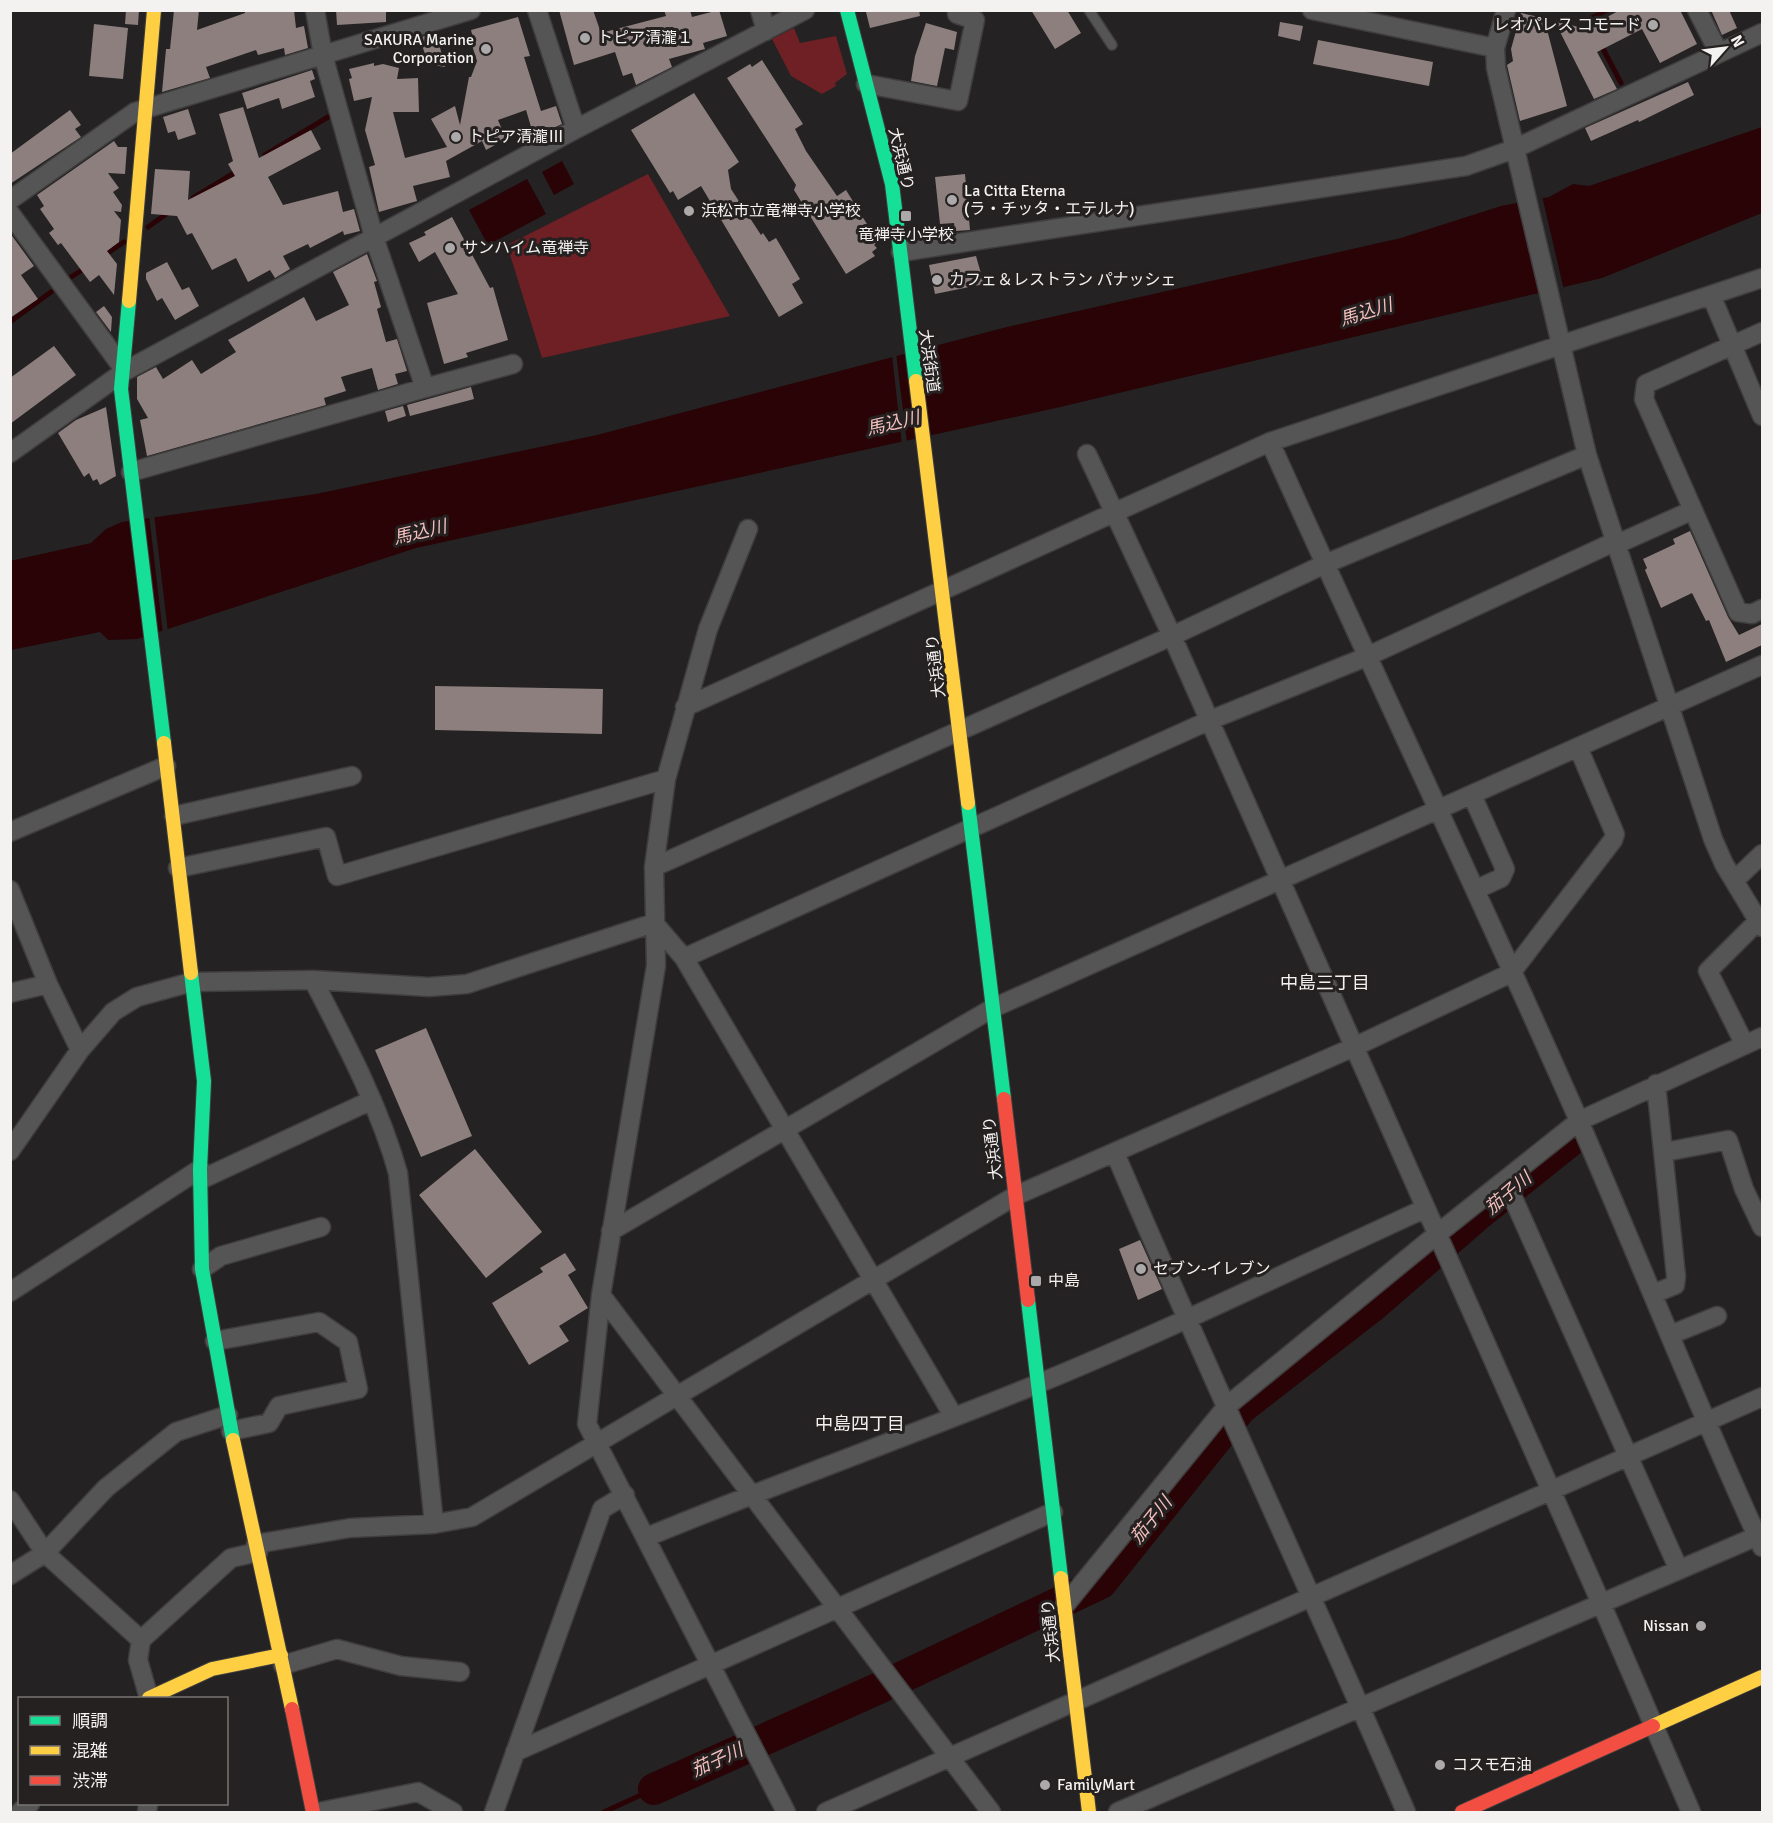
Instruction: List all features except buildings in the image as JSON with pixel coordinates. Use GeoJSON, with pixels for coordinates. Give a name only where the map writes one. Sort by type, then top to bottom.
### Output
{"type":"FeatureCollection","features":[{"type":"Feature","properties":{"kind":"street"},"geometry":{"type":"LineString","coordinates":[[154,10],[125,371],[121,389],[156,661],[166,766],[174,816],[178,868],[204,1081],[200,1175],[202,1269],[230,1423],[313,1812]]}},
{"type":"Feature","properties":{"kind":"street"},"geometry":{"type":"LineString","coordinates":[[315,10],[323,55],[375,237],[424,388]]}},
{"type":"Feature","properties":{"kind":"street"},"geometry":{"type":"LineString","coordinates":[[10,200],[135,112],[471,10]]}},
{"type":"Feature","properties":{"kind":"street"},"geometry":{"type":"LineString","coordinates":[[537,10],[576,129]]}},
{"type":"Feature","properties":{"kind":"street"},"geometry":{"type":"LineString","coordinates":[[760,10],[766,31]]}},
{"type":"Feature","properties":{"kind":"street"},"geometry":{"type":"LineString","coordinates":[[10,453],[125,371],[576,129],[806,10]]}},
{"type":"Feature","properties":{"kind":"street","name":"大浜通り"},"geometry":{"type":"LineString","coordinates":[[847,10],[891,184],[909,310],[907,317]]}},
{"type":"Feature","properties":{"kind":"street"},"geometry":{"type":"LineString","coordinates":[[866,84],[958,100],[975,20],[957,14],[958,10]]}},
{"type":"Feature","properties":{"kind":"street"},"geometry":{"type":"LineString","coordinates":[[1311,10],[1495,48]]}},
{"type":"Feature","properties":{"kind":"street"},"geometry":{"type":"LineString","coordinates":[[1697,10],[1719,53]]}},
{"type":"Feature","properties":{"kind":"street"},"geometry":{"type":"LineString","coordinates":[[1506,11],[1495,48],[1496,68],[1558,340],[1587,455],[1713,839],[1734,881],[1760,924],[1708,971],[1745,1045]]}},
{"type":"Feature","properties":{"kind":"street"},"geometry":{"type":"LineString","coordinates":[[902,252],[1456,168],[1514,149],[1762,33]]}},
{"type":"Feature","properties":{"kind":"street"},"geometry":{"type":"LineString","coordinates":[[10,213],[125,371]]}},
{"type":"Feature","properties":{"kind":"street"},"geometry":{"type":"LineString","coordinates":[[685,707],[1270,442],[1558,340],[1762,278]]}},
{"type":"Feature","properties":{"kind":"street"},"geometry":{"type":"LineString","coordinates":[[1711,295],[1762,416]]}},
{"type":"Feature","properties":{"kind":"street","name":"大浜街道"},"geometry":{"type":"LineString","coordinates":[[907,317],[929,480]]}},
{"type":"Feature","properties":{"kind":"street"},"geometry":{"type":"LineString","coordinates":[[1762,332],[1646,384],[1643,392],[1644,399],[1738,612],[1752,614],[1762,609]]}},
{"type":"Feature","properties":{"kind":"street"},"geometry":{"type":"LineString","coordinates":[[132,480],[424,388],[513,364]]}},
{"type":"Feature","properties":{"kind":"street"},"geometry":{"type":"LineString","coordinates":[[1118,1812],[1679,1570],[1761,1540],[1579,1121],[1270,442]]}},
{"type":"Feature","properties":{"kind":"street"},"geometry":{"type":"LineString","coordinates":[[1087,454],[1172,636],[1424,1209],[1601,1603],[1691,1812]]}},
{"type":"Feature","properties":{"kind":"street"},"geometry":{"type":"LineString","coordinates":[[654,867],[1172,636],[1324,564],[1587,455]]}},
{"type":"Feature","properties":{"kind":"street","name":"大浜通り"},"geometry":{"type":"LineString","coordinates":[[929,480],[1089,1812]]}},
{"type":"Feature","properties":{"kind":"street"},"geometry":{"type":"LineString","coordinates":[[684,958],[1208,721],[1366,657],[1614,543],[1693,510]]}},
{"type":"Feature","properties":{"kind":"street"},"geometry":{"type":"LineString","coordinates":[[748,529],[708,629],[666,779],[654,867],[656,966],[610,1231],[587,1424],[647,1537],[786,1812]]}},
{"type":"Feature","properties":{"kind":"street"},"geometry":{"type":"LineString","coordinates":[[610,1231],[786,1131],[993,1008],[1762,665]]}},
{"type":"Feature","properties":{"kind":"street"},"geometry":{"type":"LineString","coordinates":[[149,1697],[138,1660],[141,1640],[231,1558],[257,1548],[350,1528],[435,1524],[472,1517],[599,1445],[1015,1196],[1354,1047],[1511,973],[1613,840],[1615,834],[1578,747]]}},
{"type":"Feature","properties":{"kind":"street"},"geometry":{"type":"LineString","coordinates":[[10,832],[166,766]]}},
{"type":"Feature","properties":{"kind":"street"},"geometry":{"type":"LineString","coordinates":[[174,816],[352,776]]}},
{"type":"Feature","properties":{"kind":"street"},"geometry":{"type":"LineString","coordinates":[[178,868],[326,837],[337,876],[666,779]]}},
{"type":"Feature","properties":{"kind":"street"},"geometry":{"type":"LineString","coordinates":[[1472,795],[1505,869],[1501,878],[1475,890]]}},
{"type":"Feature","properties":{"kind":"street"},"geometry":{"type":"LineString","coordinates":[[1734,881],[1762,854]]}},
{"type":"Feature","properties":{"kind":"street"},"geometry":{"type":"LineString","coordinates":[[10,891],[48,984],[80,1050]]}},
{"type":"Feature","properties":{"kind":"street"},"geometry":{"type":"LineString","coordinates":[[654,923],[684,958],[954,1417]]}},
{"type":"Feature","properties":{"kind":"street"},"geometry":{"type":"LineString","coordinates":[[10,1151],[80,1050],[113,1012],[137,997],[192,982],[313,980],[429,987],[467,984],[654,923]]}},
{"type":"Feature","properties":{"kind":"street"},"geometry":{"type":"LineString","coordinates":[[313,980],[372,1100],[390,1143],[398,1173],[435,1524]]}},
{"type":"Feature","properties":{"kind":"street"},"geometry":{"type":"LineString","coordinates":[[10,993],[48,984]]}},
{"type":"Feature","properties":{"kind":"street"},"geometry":{"type":"LineString","coordinates":[[1065,1605],[1227,1406],[1436,1235],[1579,1121],[1762,1037]]}},
{"type":"Feature","properties":{"kind":"street"},"geometry":{"type":"LineString","coordinates":[[1653,1294],[1675,1285],[1676,1276],[1665,1152],[1656,1084]]}},
{"type":"Feature","properties":{"kind":"street"},"geometry":{"type":"LineString","coordinates":[[10,1292],[200,1175],[372,1100]]}},
{"type":"Feature","properties":{"kind":"street"},"geometry":{"type":"LineString","coordinates":[[1665,1152],[1728,1140],[1744,1189],[1762,1227]]}},
{"type":"Feature","properties":{"kind":"street"},"geometry":{"type":"LineString","coordinates":[[1115,1153],[1186,1319],[1227,1406],[1406,1812]]}},
{"type":"Feature","properties":{"kind":"street"},"geometry":{"type":"LineString","coordinates":[[1505,1180],[1679,1570]]}},
{"type":"Feature","properties":{"kind":"street"},"geometry":{"type":"LineString","coordinates":[[647,1537],[750,1494],[1037,1384],[1186,1319],[1424,1209]]}},
{"type":"Feature","properties":{"kind":"street"},"geometry":{"type":"LineString","coordinates":[[202,1269],[221,1256],[321,1227]]}},
{"type":"Feature","properties":{"kind":"street"},"geometry":{"type":"LineString","coordinates":[[601,1295],[991,1812]]}},
{"type":"Feature","properties":{"kind":"street"},"geometry":{"type":"LineString","coordinates":[[1670,1335],[1717,1316]]}},
{"type":"Feature","properties":{"kind":"street"},"geometry":{"type":"LineString","coordinates":[[10,1575],[45,1553],[106,1488],[176,1432],[230,1423],[269,1423],[279,1406],[358,1389],[348,1342],[319,1323],[215,1341]]}},
{"type":"Feature","properties":{"kind":"street"},"geometry":{"type":"LineString","coordinates":[[826,1812],[1552,1493],[1762,1397]]}},
{"type":"Feature","properties":{"kind":"street"},"geometry":{"type":"LineString","coordinates":[[494,1812],[602,1509],[625,1495]]}},
{"type":"Feature","properties":{"kind":"street"},"geometry":{"type":"LineString","coordinates":[[10,1500],[45,1553],[141,1640]]}},
{"type":"Feature","properties":{"kind":"street"},"geometry":{"type":"LineString","coordinates":[[515,1752],[1053,1512]]}},
{"type":"Feature","properties":{"kind":"street"},"geometry":{"type":"LineString","coordinates":[[151,1697],[191,1675],[250,1659],[282,1660],[337,1649],[402,1666],[460,1672]]}},
{"type":"Feature","properties":{"kind":"street"},"geometry":{"type":"LineString","coordinates":[[1462,1812],[1762,1677]]}},
{"type":"Feature","properties":{"kind":"street"},"geometry":{"type":"LineString","coordinates":[[319,1812],[418,1792],[453,1812]]}},
{"type":"Feature","properties":{"kind":"lane"},"geometry":{"type":"LineString","coordinates":[[1089,10],[1112,45]]}},
{"type":"Feature","properties":{"kind":"shaded area"},"geometry":{"type":"Polygon","coordinates":[[[794,28],[800,43],[836,36],[847,74],[835,83],[836,86],[822,94],[791,76],[772,39],[794,28]]]}},
{"type":"Feature","properties":{"kind":"shaded area"},"geometry":{"type":"Polygon","coordinates":[[[648,174],[730,316],[542,358],[507,245],[648,174]]]}},
{"type":"Feature","properties":{"kind":"water","name":"馬込川"},"geometry":{"type":"Polygon","coordinates":[[[1762,127],[1762,213],[1602,278],[1056,408],[416,548],[137,639],[108,640],[100,632],[11,650],[10,561],[91,543],[106,529],[122,522],[316,494],[597,435],[1003,328],[1401,238],[1501,206],[1549,197],[1573,184],[1589,186],[1762,127]]]}},
{"type":"Feature","properties":{"kind":"water"},"geometry":{"type":"Polygon","coordinates":[[[562,161],[574,184],[554,195],[542,172],[562,161]]]}},
{"type":"Feature","properties":{"kind":"water"},"geometry":{"type":"Polygon","coordinates":[[[527,179],[546,214],[488,245],[469,210],[527,179]]]}},
{"type":"Feature","properties":{"kind":"pier"},"geometry":{"type":"Polygon","coordinates":[[[1537,196],[1542,196],[1564,290],[1558,291],[1537,196]]]}},
{"type":"Feature","properties":{"kind":"pier"},"geometry":{"type":"Polygon","coordinates":[[[896,353],[907,443],[902,445],[892,355],[896,353]]]}},
{"type":"Feature","properties":{"kind":"pier"},"geometry":{"type":"Polygon","coordinates":[[[154,514],[168,632],[163,634],[149,515],[154,514]]]}},
{"type":"Feature","properties":{"kind":"waterway"},"geometry":{"type":"LineString","coordinates":[[1594,32],[1588,20],[1607,10]]}},
{"type":"Feature","properties":{"kind":"waterway"},"geometry":{"type":"LineString","coordinates":[[1600,43],[1621,83]]}},
{"type":"Feature","properties":{"kind":"waterway"},"geometry":{"type":"LineString","coordinates":[[265,155],[328,117]]}},
{"type":"Feature","properties":{"kind":"waterway"},"geometry":{"type":"LineString","coordinates":[[193,198],[239,170]]}},
{"type":"Feature","properties":{"kind":"waterway"},"geometry":{"type":"LineString","coordinates":[[148,227],[169,212]]}},
{"type":"Feature","properties":{"kind":"waterway"},"geometry":{"type":"LineString","coordinates":[[103,256],[124,242]]}},
{"type":"Feature","properties":{"kind":"waterway"},"geometry":{"type":"LineString","coordinates":[[68,279],[85,268]]}},
{"type":"Feature","properties":{"kind":"waterway"},"geometry":{"type":"LineString","coordinates":[[10,322],[51,292]]}},
{"type":"Feature","properties":{"kind":"waterway","name":"茄子川"},"geometry":{"type":"LineString","coordinates":[[654,1789],[877,1689],[1101,1583],[1241,1408],[1375,1304],[1480,1213],[1575,1137]]}},
{"type":"Feature","properties":{"kind":"waterway"},"geometry":{"type":"LineString","coordinates":[[604,1812],[654,1789]]}},
{"type":"Feature","properties":{"kind":"traffic: fast"},"geometry":{"type":"LineString","coordinates":[[847,10],[892,184],[916,381]]}},
{"type":"Feature","properties":{"kind":"traffic: fast"},"geometry":{"type":"LineString","coordinates":[[129,301],[121,389],[164,743]]}},
{"type":"Feature","properties":{"kind":"traffic: fast"},"geometry":{"type":"LineString","coordinates":[[968,803],[1004,1099]]}},
{"type":"Feature","properties":{"kind":"traffic: fast"},"geometry":{"type":"LineString","coordinates":[[191,973],[204,1081],[200,1169],[202,1269],[233,1440]]}},
{"type":"Feature","properties":{"kind":"traffic: fast"},"geometry":{"type":"LineString","coordinates":[[1028,1300],[1061,1578]]}},
{"type":"Feature","properties":{"kind":"traffic: slow"},"geometry":{"type":"LineString","coordinates":[[129,301],[154,10]]}},
{"type":"Feature","properties":{"kind":"traffic: slow"},"geometry":{"type":"LineString","coordinates":[[916,381],[968,803]]}},
{"type":"Feature","properties":{"kind":"traffic: slow"},"geometry":{"type":"LineString","coordinates":[[164,743],[191,973]]}},
{"type":"Feature","properties":{"kind":"traffic: slow"},"geometry":{"type":"LineString","coordinates":[[233,1440],[292,1709]]}},
{"type":"Feature","properties":{"kind":"traffic: slow"},"geometry":{"type":"LineString","coordinates":[[1061,1578],[1089,1812]]}},
{"type":"Feature","properties":{"kind":"traffic: slow"},"geometry":{"type":"LineString","coordinates":[[151,1697],[212,1669],[281,1655]]}},
{"type":"Feature","properties":{"kind":"traffic: slow"},"geometry":{"type":"LineString","coordinates":[[1653,1726],[1762,1677]]}},
{"type":"Feature","properties":{"kind":"traffic: jam"},"geometry":{"type":"LineString","coordinates":[[1004,1099],[1028,1300]]}},
{"type":"Feature","properties":{"kind":"traffic: jam"},"geometry":{"type":"LineString","coordinates":[[292,1709],[313,1812]]}},
{"type":"Feature","properties":{"kind":"traffic: jam"},"geometry":{"type":"LineString","coordinates":[[1462,1812],[1653,1726]]}},
{"type":"Feature","properties":{"kind":"place","name":"レオパレス コモード"},"geometry":{"type":"Point","coordinates":[1653,25]}},
{"type":"Feature","properties":{"kind":"place","name":"トピア清瀧１"},"geometry":{"type":"Point","coordinates":[585,38]}},
{"type":"Feature","properties":{"kind":"place","name":"SAKURA Marine Corporation"},"geometry":{"type":"Point","coordinates":[486,49]}},
{"type":"Feature","properties":{"kind":"place","name":"トピア清瀧Ⅲ"},"geometry":{"type":"Point","coordinates":[456,137]}},
{"type":"Feature","properties":{"kind":"place","name":"La Citta Eterna (ラ・チッタ・エテルナ)"},"geometry":{"type":"Point","coordinates":[952,200]}},
{"type":"Feature","properties":{"kind":"place","name":"浜松市立竜禅寺小学校"},"geometry":{"type":"Point","coordinates":[689,211]}},
{"type":"Feature","properties":{"kind":"place","name":"竜禅寺小学校"},"geometry":{"type":"Point","coordinates":[906,216]}},
{"type":"Feature","properties":{"kind":"place","name":"サンハイム竜禅寺"},"geometry":{"type":"Point","coordinates":[450,248]}},
{"type":"Feature","properties":{"kind":"place","name":"カフェ＆レストラン パナッシェ"},"geometry":{"type":"Point","coordinates":[937,280]}},
{"type":"Feature","properties":{"kind":"place","name":"セブン-イレブン"},"geometry":{"type":"Point","coordinates":[1141,1269]}},
{"type":"Feature","properties":{"kind":"place","name":"中島"},"geometry":{"type":"Point","coordinates":[1036,1281]}},
{"type":"Feature","properties":{"kind":"place","name":"Nissan"},"geometry":{"type":"Point","coordinates":[1701,1626]}},
{"type":"Feature","properties":{"kind":"place","name":"コスモ石油"},"geometry":{"type":"Point","coordinates":[1440,1765]}},
{"type":"Feature","properties":{"kind":"place","name":"FamilyMart"},"geometry":{"type":"Point","coordinates":[1045,1785]}},
{"type":"Feature","properties":{"kind":"district","name":"中島三丁目"},"geometry":{"type":"Point","coordinates":[1325,983]}},
{"type":"Feature","properties":{"kind":"district","name":"中島四丁目"},"geometry":{"type":"Point","coordinates":[860,1424]}}]}
